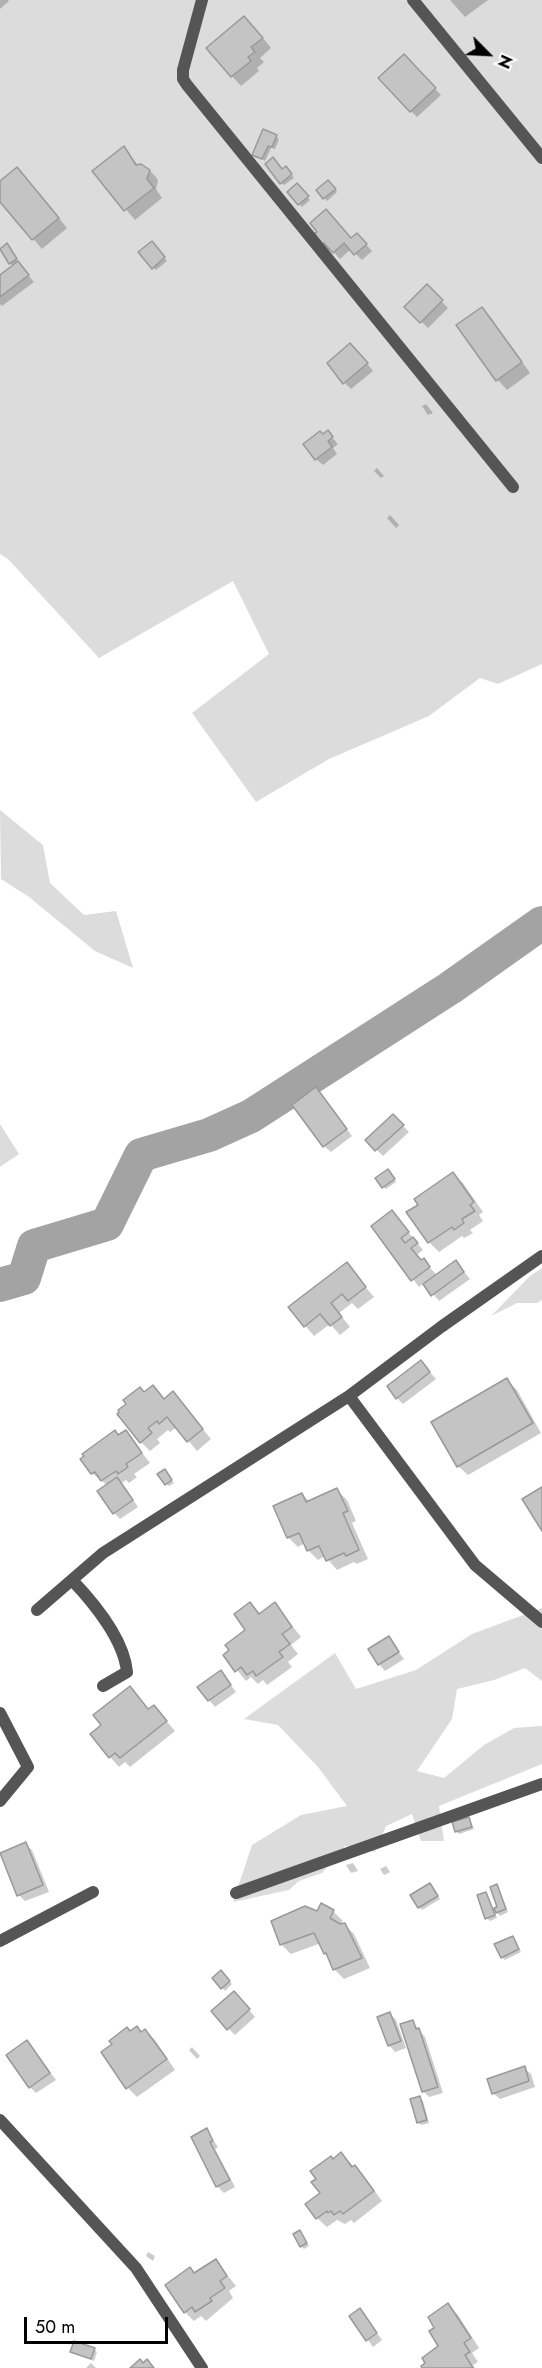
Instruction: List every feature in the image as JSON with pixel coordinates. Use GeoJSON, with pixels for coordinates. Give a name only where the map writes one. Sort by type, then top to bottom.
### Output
{"type":"FeatureCollection","features":[{"type":"Feature","properties":{"kind":"street"},"geometry":{"type":"LineString","coordinates":[[202,0],[183,70],[183,79],[513,487]]}},
{"type":"Feature","properties":{"kind":"street"},"geometry":{"type":"LineString","coordinates":[[413,0],[542,158]]}},
{"type":"Feature","properties":{"kind":"street"},"geometry":{"type":"LineString","coordinates":[[37,1610],[103,1553],[349,1396],[441,1327],[542,1256]]}},
{"type":"Feature","properties":{"kind":"street"},"geometry":{"type":"LineString","coordinates":[[349,1396],[475,1565],[542,1622]]}},
{"type":"Feature","properties":{"kind":"street"},"geometry":{"type":"LineString","coordinates":[[72,1580],[92,1600],[126,1656],[128,1672],[104,1686]]}},
{"type":"Feature","properties":{"kind":"street"},"geometry":{"type":"LineString","coordinates":[[0,1713],[28,1767],[0,1801]]}},
{"type":"Feature","properties":{"kind":"street"},"geometry":{"type":"LineString","coordinates":[[236,1893],[542,1784]]}},
{"type":"Feature","properties":{"kind":"street"},"geometry":{"type":"LineString","coordinates":[[0,1941],[93,1892]]}},
{"type":"Feature","properties":{"kind":"street"},"geometry":{"type":"LineString","coordinates":[[0,2120],[136,2268],[202,2368]]}},
{"type":"Feature","properties":{"kind":"shaded area"},"geometry":{"type":"Polygon","coordinates":[[[0,0],[542,0],[542,664],[498,684],[480,678],[429,716],[329,759],[256,802],[192,713],[269,654],[233,581],[99,658],[8,559],[0,554],[0,0]]]}},
{"type":"Feature","properties":{"kind":"shaded area"},"geometry":{"type":"Polygon","coordinates":[[[0,810],[43,845],[50,883],[84,915],[116,911],[133,968],[95,951],[29,897],[1,879],[0,810]]]}},
{"type":"Feature","properties":{"kind":"shaded area"},"geometry":{"type":"Polygon","coordinates":[[[0,1124],[19,1154],[0,1167],[0,1124]]]}},
{"type":"Feature","properties":{"kind":"shaded area"},"geometry":{"type":"Polygon","coordinates":[[[542,1268],[542,1300],[537,1303],[517,1303],[491,1316],[530,1276],[542,1268]]]}},
{"type":"Feature","properties":{"kind":"shaded area"},"geometry":{"type":"Polygon","coordinates":[[[542,1608],[542,1681],[525,1668],[494,1680],[457,1689],[452,1719],[417,1771],[444,1778],[484,1745],[514,1728],[542,1726],[542,1764],[439,1806],[444,1841],[421,1841],[412,1814],[386,1826],[375,1852],[345,1846],[322,1873],[299,1881],[289,1890],[233,1902],[252,1845],[301,1815],[347,1806],[318,1767],[278,1725],[244,1719],[335,1653],[356,1689],[416,1670],[472,1634],[542,1608]]]}},
{"type":"Feature","properties":{"kind":"building"},"geometry":{"type":"Polygon","coordinates":[[[244,16],[263,38],[251,47],[255,52],[248,57],[251,61],[231,77],[206,48],[244,16]]]}},
{"type":"Feature","properties":{"kind":"building"},"geometry":{"type":"Polygon","coordinates":[[[404,54],[436,88],[410,112],[378,78],[404,54]]]}},
{"type":"Feature","properties":{"kind":"building"},"geometry":{"type":"Polygon","coordinates":[[[263,129],[277,135],[272,147],[268,146],[262,159],[252,155],[263,129]]]}},
{"type":"Feature","properties":{"kind":"building"},"geometry":{"type":"Polygon","coordinates":[[[124,146],[136,165],[141,164],[150,170],[147,179],[154,188],[124,211],[92,171],[124,146]]]}},
{"type":"Feature","properties":{"kind":"building"},"geometry":{"type":"Polygon","coordinates":[[[273,157],[282,169],[286,166],[292,174],[280,184],[265,164],[273,157]]]}},
{"type":"Feature","properties":{"kind":"building"},"geometry":{"type":"Polygon","coordinates":[[[17,167],[59,218],[32,240],[0,202],[0,181],[17,167]]]}},
{"type":"Feature","properties":{"kind":"building"},"geometry":{"type":"Polygon","coordinates":[[[328,180],[336,189],[323,199],[316,190],[328,180]]]}},
{"type":"Feature","properties":{"kind":"building"},"geometry":{"type":"Polygon","coordinates":[[[297,183],[309,196],[298,205],[287,192],[297,183]]]}},
{"type":"Feature","properties":{"kind":"building"},"geometry":{"type":"Polygon","coordinates":[[[326,209],[351,238],[357,233],[367,244],[354,255],[344,243],[333,253],[324,243],[321,246],[312,235],[317,232],[310,223],[326,209]]]}},
{"type":"Feature","properties":{"kind":"building"},"geometry":{"type":"Polygon","coordinates":[[[152,241],[165,257],[152,269],[138,252],[152,241]]]}},
{"type":"Feature","properties":{"kind":"building"},"geometry":{"type":"Polygon","coordinates":[[[7,243],[17,259],[9,264],[0,249],[7,243]]]}},
{"type":"Feature","properties":{"kind":"building"},"geometry":{"type":"Polygon","coordinates":[[[18,261],[29,275],[0,297],[0,275],[18,261]]]}},
{"type":"Feature","properties":{"kind":"building"},"geometry":{"type":"Polygon","coordinates":[[[427,284],[443,300],[420,323],[404,307],[427,284]]]}},
{"type":"Feature","properties":{"kind":"building"},"geometry":{"type":"Polygon","coordinates":[[[482,307],[522,362],[496,381],[456,325],[482,307]]]}},
{"type":"Feature","properties":{"kind":"building"},"geometry":{"type":"Polygon","coordinates":[[[350,343],[368,363],[343,384],[327,363],[350,343]]]}},
{"type":"Feature","properties":{"kind":"building"},"geometry":{"type":"Polygon","coordinates":[[[328,430],[333,437],[328,441],[332,447],[315,460],[303,444],[320,431],[323,434],[328,430]]]}},
{"type":"Feature","properties":{"kind":"building"},"geometry":{"type":"Polygon","coordinates":[[[316,1087],[347,1129],[323,1147],[292,1105],[316,1087]]]}},
{"type":"Feature","properties":{"kind":"building"},"geometry":{"type":"Polygon","coordinates":[[[393,1114],[404,1125],[375,1151],[365,1140],[393,1114]]]}},
{"type":"Feature","properties":{"kind":"building"},"geometry":{"type":"Polygon","coordinates":[[[388,1169],[395,1179],[382,1188],[375,1178],[388,1169]]]}},
{"type":"Feature","properties":{"kind":"building"},"geometry":{"type":"Polygon","coordinates":[[[453,1172],[474,1202],[470,1205],[475,1211],[462,1219],[464,1223],[454,1230],[452,1227],[428,1243],[406,1212],[418,1205],[414,1199],[453,1172]]]}},
{"type":"Feature","properties":{"kind":"building"},"geometry":{"type":"Polygon","coordinates":[[[392,1210],[409,1232],[401,1238],[405,1243],[413,1237],[418,1243],[411,1248],[421,1260],[424,1258],[430,1267],[411,1281],[371,1226],[392,1210]]]}},
{"type":"Feature","properties":{"kind":"building"},"geometry":{"type":"Polygon","coordinates":[[[456,1260],[464,1272],[431,1296],[423,1284],[456,1260]]]}},
{"type":"Feature","properties":{"kind":"building"},"geometry":{"type":"Polygon","coordinates":[[[347,1262],[366,1287],[348,1301],[342,1294],[331,1303],[342,1317],[330,1326],[320,1314],[304,1327],[288,1307],[347,1262]]]}},
{"type":"Feature","properties":{"kind":"building"},"geometry":{"type":"Polygon","coordinates":[[[421,1360],[430,1372],[396,1399],[387,1386],[421,1360]]]}},
{"type":"Feature","properties":{"kind":"building"},"geometry":{"type":"Polygon","coordinates":[[[507,1378],[533,1423],[457,1467],[431,1422],[507,1378]]]}},
{"type":"Feature","properties":{"kind":"building"},"geometry":{"type":"Polygon","coordinates":[[[153,1385],[164,1399],[173,1391],[203,1429],[187,1442],[167,1417],[159,1424],[157,1421],[148,1428],[152,1433],[140,1443],[117,1414],[118,1410],[126,1404],[123,1400],[140,1387],[144,1392],[153,1385]]]}},
{"type":"Feature","properties":{"kind":"building"},"geometry":{"type":"Polygon","coordinates":[[[115,1430],[118,1435],[126,1430],[142,1453],[126,1464],[128,1467],[118,1474],[116,1471],[101,1481],[95,1472],[91,1474],[80,1459],[84,1456],[82,1454],[115,1430]]]}},
{"type":"Feature","properties":{"kind":"building"},"geometry":{"type":"Polygon","coordinates":[[[165,1469],[172,1480],[165,1485],[157,1474],[165,1469]]]}},
{"type":"Feature","properties":{"kind":"building"},"geometry":{"type":"Polygon","coordinates":[[[117,1477],[133,1500],[113,1514],[97,1491],[117,1477]]]}},
{"type":"Feature","properties":{"kind":"building"},"geometry":{"type":"Polygon","coordinates":[[[542,1487],[542,1531],[522,1499],[542,1487]]]}},
{"type":"Feature","properties":{"kind":"building"},"geometry":{"type":"Polygon","coordinates":[[[337,1488],[348,1511],[343,1513],[359,1550],[346,1556],[344,1553],[326,1561],[319,1546],[307,1551],[299,1533],[287,1538],[273,1506],[302,1493],[306,1502],[337,1488]]]}},
{"type":"Feature","properties":{"kind":"building"},"geometry":{"type":"Polygon","coordinates":[[[250,1602],[259,1614],[275,1602],[292,1627],[282,1634],[290,1644],[279,1652],[283,1657],[256,1676],[253,1671],[247,1675],[241,1667],[235,1672],[223,1655],[229,1650],[225,1645],[245,1630],[234,1614],[250,1602]]]}},
{"type":"Feature","properties":{"kind":"building"},"geometry":{"type":"Polygon","coordinates":[[[389,1636],[399,1652],[378,1665],[368,1649],[389,1636]]]}},
{"type":"Feature","properties":{"kind":"building"},"geometry":{"type":"Polygon","coordinates":[[[221,1670],[231,1685],[208,1701],[197,1687],[221,1670]]]}},
{"type":"Feature","properties":{"kind":"building"},"geometry":{"type":"Polygon","coordinates":[[[130,1686],[148,1709],[154,1705],[167,1721],[120,1758],[115,1753],[109,1758],[90,1734],[101,1725],[93,1715],[130,1686]]]}},
{"type":"Feature","properties":{"kind":"building"},"geometry":{"type":"Polygon","coordinates":[[[469,1817],[472,1827],[455,1832],[452,1822],[469,1817]]]}},
{"type":"Feature","properties":{"kind":"building"},"geometry":{"type":"Polygon","coordinates":[[[26,1842],[43,1885],[17,1896],[0,1853],[26,1842]]]}},
{"type":"Feature","properties":{"kind":"building"},"geometry":{"type":"Polygon","coordinates":[[[430,1883],[438,1896],[418,1908],[410,1895],[430,1883]]]}},
{"type":"Feature","properties":{"kind":"building"},"geometry":{"type":"Polygon","coordinates":[[[497,1884],[506,1909],[496,1913],[494,1908],[497,1907],[490,1887],[497,1884]]]}},
{"type":"Feature","properties":{"kind":"building"},"geometry":{"type":"Polygon","coordinates":[[[486,1892],[495,1915],[485,1919],[477,1895],[486,1892]]]}},
{"type":"Feature","properties":{"kind":"building"},"geometry":{"type":"Polygon","coordinates":[[[321,1903],[334,1910],[330,1918],[340,1924],[345,1923],[362,1958],[333,1970],[314,1933],[280,1945],[271,1921],[305,1906],[317,1911],[321,1903]]]}},
{"type":"Feature","properties":{"kind":"building"},"geometry":{"type":"Polygon","coordinates":[[[513,1936],[519,1949],[501,1958],[494,1944],[513,1936]]]}},
{"type":"Feature","properties":{"kind":"building"},"geometry":{"type":"Polygon","coordinates":[[[221,1970],[230,1981],[221,1989],[212,1978],[221,1970]]]}},
{"type":"Feature","properties":{"kind":"building"},"geometry":{"type":"Polygon","coordinates":[[[234,1991],[250,2009],[227,2030],[211,2011],[234,1991]]]}},
{"type":"Feature","properties":{"kind":"building"},"geometry":{"type":"Polygon","coordinates":[[[390,2012],[401,2041],[388,2046],[377,2017],[390,2012]]]}},
{"type":"Feature","properties":{"kind":"building"},"geometry":{"type":"Polygon","coordinates":[[[413,2020],[416,2029],[419,2028],[438,2087],[422,2092],[400,2024],[413,2020]]]}},
{"type":"Feature","properties":{"kind":"building"},"geometry":{"type":"Polygon","coordinates":[[[137,2026],[141,2032],[145,2029],[167,2059],[126,2089],[101,2052],[112,2044],[109,2041],[127,2027],[130,2031],[137,2026]]]}},
{"type":"Feature","properties":{"kind":"building"},"geometry":{"type":"Polygon","coordinates":[[[27,2040],[50,2073],[29,2088],[6,2055],[27,2040]]]}},
{"type":"Feature","properties":{"kind":"building"},"geometry":{"type":"Polygon","coordinates":[[[525,2066],[529,2081],[492,2094],[487,2079],[525,2066]]]}},
{"type":"Feature","properties":{"kind":"building"},"geometry":{"type":"Polygon","coordinates":[[[420,2096],[427,2120],[417,2123],[410,2099],[420,2096]]]}},
{"type":"Feature","properties":{"kind":"building"},"geometry":{"type":"Polygon","coordinates":[[[207,2128],[213,2141],[210,2142],[230,2180],[216,2187],[191,2137],[207,2128]]]}},
{"type":"Feature","properties":{"kind":"building"},"geometry":{"type":"Polygon","coordinates":[[[341,2152],[352,2167],[355,2165],[374,2191],[343,2214],[340,2211],[334,2215],[331,2211],[328,2213],[327,2211],[316,2219],[305,2204],[320,2193],[311,2182],[316,2179],[310,2171],[331,2156],[333,2159],[341,2152]]]}},
{"type":"Feature","properties":{"kind":"building"},"geometry":{"type":"Polygon","coordinates":[[[300,2230],[307,2243],[300,2247],[293,2234],[300,2230]]]}},
{"type":"Feature","properties":{"kind":"building"},"geometry":{"type":"Polygon","coordinates":[[[216,2259],[227,2276],[220,2281],[225,2288],[210,2298],[212,2301],[195,2312],[192,2307],[184,2313],[165,2285],[190,2267],[194,2273],[216,2259]]]}},
{"type":"Feature","properties":{"kind":"building"},"geometry":{"type":"Polygon","coordinates":[[[448,2303],[471,2338],[464,2343],[470,2352],[465,2355],[473,2368],[422,2368],[421,2366],[425,2363],[422,2358],[438,2346],[429,2331],[434,2328],[428,2317],[448,2303]]]}},
{"type":"Feature","properties":{"kind":"building"},"geometry":{"type":"Polygon","coordinates":[[[360,2308],[377,2333],[366,2341],[349,2316],[360,2308]]]}},
{"type":"Feature","properties":{"kind":"building"},"geometry":{"type":"Polygon","coordinates":[[[74,2341],[95,2348],[91,2359],[70,2352],[74,2341]]]}},
{"type":"Feature","properties":{"kind":"building"},"geometry":{"type":"Polygon","coordinates":[[[140,2359],[143,2363],[147,2359],[154,2368],[130,2368],[140,2359]]]}},
{"type":"Feature","properties":{"kind":"waterway"},"geometry":{"type":"LineString","coordinates":[[0,1285],[24,1278],[34,1246],[107,1224],[141,1155],[209,1135],[251,1116],[450,988],[542,923]]}}]}
